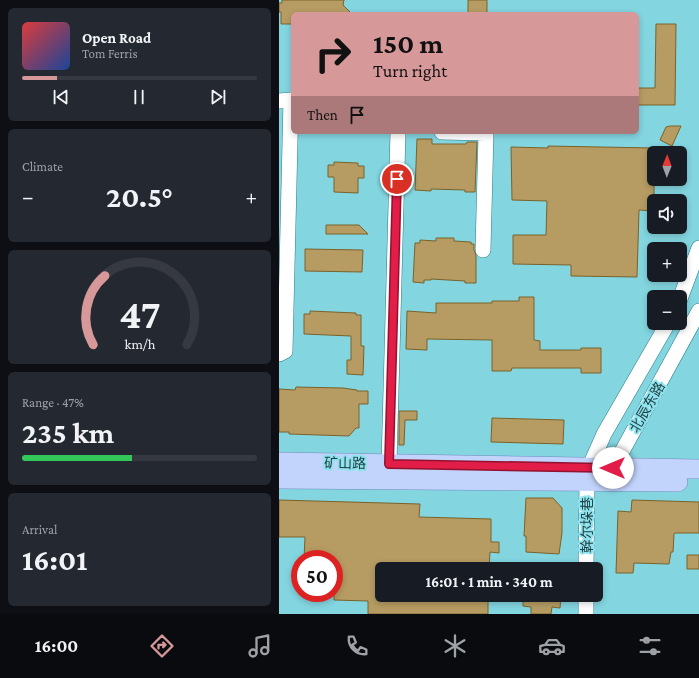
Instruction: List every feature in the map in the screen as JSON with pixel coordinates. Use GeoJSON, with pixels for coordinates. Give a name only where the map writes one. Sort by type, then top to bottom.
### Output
{"type":"FeatureCollection","features":[{"type":"Feature","properties":{"kind":"main road","name":"矿山路"},"geometry":{"type":"LineString","coordinates":[[279,462],[389,464],[588,474],[699,482]]}},
{"type":"Feature","properties":{"kind":"main road","name":"矿山路"},"geometry":{"type":"LineString","coordinates":[[279,479],[588,474],[613,468],[699,469]]}},
{"type":"Feature","properties":{"kind":"street"},"geometry":{"type":"LineString","coordinates":[[279,100],[291,100],[285,351],[279,354]]}},
{"type":"Feature","properties":{"kind":"street"},"geometry":{"type":"LineString","coordinates":[[389,464],[398,134]]}},
{"type":"Feature","properties":{"kind":"street"},"geometry":{"type":"LineString","coordinates":[[483,250],[487,134]]}},
{"type":"Feature","properties":{"kind":"street"},"geometry":{"type":"LineString","coordinates":[[683,290],[699,248]]}},
{"type":"Feature","properties":{"kind":"street","name":"北辰东路"},"geometry":{"type":"LineString","coordinates":[[613,468],[699,311]]}},
{"type":"Feature","properties":{"kind":"street","name":"北辰东路"},"geometry":{"type":"LineString","coordinates":[[588,474],[604,434],[664,330]]}},
{"type":"Feature","properties":{"kind":"street","name":"幹尔垛巷"},"geometry":{"type":"LineString","coordinates":[[587,562],[588,474]]}},
{"type":"Feature","properties":{"kind":"street"},"geometry":{"type":"LineString","coordinates":[[586,602],[586,614]]}},
{"type":"Feature","properties":{"kind":"building"},"geometry":{"type":"Polygon","coordinates":[[[282,0],[344,0],[343,5],[350,12],[291,12],[291,24],[281,24],[279,3],[282,3],[282,0]]]}},
{"type":"Feature","properties":{"kind":"building"},"geometry":{"type":"Polygon","coordinates":[[[468,0],[487,0],[487,12],[468,12],[468,0]]]}},
{"type":"Feature","properties":{"kind":"building"},"geometry":{"type":"Polygon","coordinates":[[[656,24],[676,24],[675,105],[639,105],[639,88],[655,88],[656,24]]]}},
{"type":"Feature","properties":{"kind":"building"},"geometry":{"type":"Polygon","coordinates":[[[681,126],[672,146],[660,140],[666,127],[681,126]]]}},
{"type":"Feature","properties":{"kind":"building"},"geometry":{"type":"Polygon","coordinates":[[[417,139],[432,139],[432,144],[466,144],[467,142],[477,142],[475,192],[465,192],[465,190],[415,190],[417,139]]]}},
{"type":"Feature","properties":{"kind":"building"},"geometry":{"type":"Polygon","coordinates":[[[548,146],[647,148],[647,186],[654,186],[654,194],[647,194],[647,211],[639,210],[637,277],[571,276],[571,265],[513,264],[513,235],[546,235],[547,201],[512,200],[511,147],[548,148],[548,146]]]}},
{"type":"Feature","properties":{"kind":"building"},"geometry":{"type":"Polygon","coordinates":[[[334,162],[358,163],[358,166],[364,166],[364,178],[358,178],[358,193],[334,192],[334,177],[328,177],[328,165],[334,165],[334,162]]]}},
{"type":"Feature","properties":{"kind":"building"},"geometry":{"type":"Polygon","coordinates":[[[326,225],[359,225],[368,234],[326,234],[326,225]]]}},
{"type":"Feature","properties":{"kind":"building"},"geometry":{"type":"Polygon","coordinates":[[[436,238],[454,238],[454,241],[471,242],[471,244],[474,244],[476,255],[476,283],[431,279],[424,280],[424,283],[413,282],[415,243],[420,243],[420,240],[436,241],[436,238]]]}},
{"type":"Feature","properties":{"kind":"building"},"geometry":{"type":"Polygon","coordinates":[[[305,249],[363,250],[362,272],[305,271],[305,249]]]}},
{"type":"Feature","properties":{"kind":"building"},"geometry":{"type":"Polygon","coordinates":[[[519,297],[534,297],[534,340],[540,341],[540,350],[581,350],[581,348],[601,348],[601,373],[581,373],[581,368],[512,368],[511,371],[492,371],[492,340],[427,339],[427,350],[406,349],[407,311],[436,313],[436,303],[492,303],[492,301],[519,301],[519,297]]]}},
{"type":"Feature","properties":{"kind":"building"},"geometry":{"type":"Polygon","coordinates":[[[310,311],[356,313],[356,315],[361,315],[361,346],[364,346],[363,375],[347,374],[347,360],[351,360],[351,336],[304,334],[304,314],[310,314],[310,311]]]}},
{"type":"Feature","properties":{"kind":"building"},"geometry":{"type":"Polygon","coordinates":[[[296,387],[343,388],[357,391],[368,391],[368,404],[359,404],[359,428],[356,428],[349,436],[289,434],[289,432],[279,432],[279,389],[295,390],[296,387]]]}},
{"type":"Feature","properties":{"kind":"building"},"geometry":{"type":"Polygon","coordinates":[[[399,411],[417,411],[417,420],[405,420],[404,445],[399,445],[399,411]]]}},
{"type":"Feature","properties":{"kind":"building"},"geometry":{"type":"Polygon","coordinates":[[[492,418],[564,420],[563,444],[491,442],[492,418]]]}},
{"type":"Feature","properties":{"kind":"building"},"geometry":{"type":"Polygon","coordinates":[[[526,498],[553,498],[562,508],[562,533],[559,554],[526,552],[526,536],[524,536],[526,498]]]}},
{"type":"Feature","properties":{"kind":"building"},"geometry":{"type":"Polygon","coordinates":[[[279,500],[420,504],[419,517],[491,519],[491,542],[499,542],[499,553],[490,552],[489,562],[375,562],[375,602],[488,602],[488,614],[368,614],[368,601],[343,600],[343,550],[304,550],[305,537],[279,537],[279,500]]]}},
{"type":"Feature","properties":{"kind":"building"},"geometry":{"type":"Polygon","coordinates":[[[632,500],[699,502],[699,533],[674,534],[673,552],[671,552],[669,564],[634,563],[633,573],[616,573],[618,511],[631,512],[632,500]]]}},
{"type":"Feature","properties":{"kind":"building"},"geometry":{"type":"Polygon","coordinates":[[[687,555],[699,555],[699,569],[687,569],[687,555]]]}},
{"type":"Feature","properties":{"kind":"building"},"geometry":{"type":"Polygon","coordinates":[[[523,602],[560,602],[560,608],[552,607],[551,614],[531,614],[531,607],[523,606],[523,602]]]}},
{"type":"Feature","properties":{"kind":"route"},"geometry":{"type":"LineString","coordinates":[[397,179],[389,464],[613,468]]}}]}
